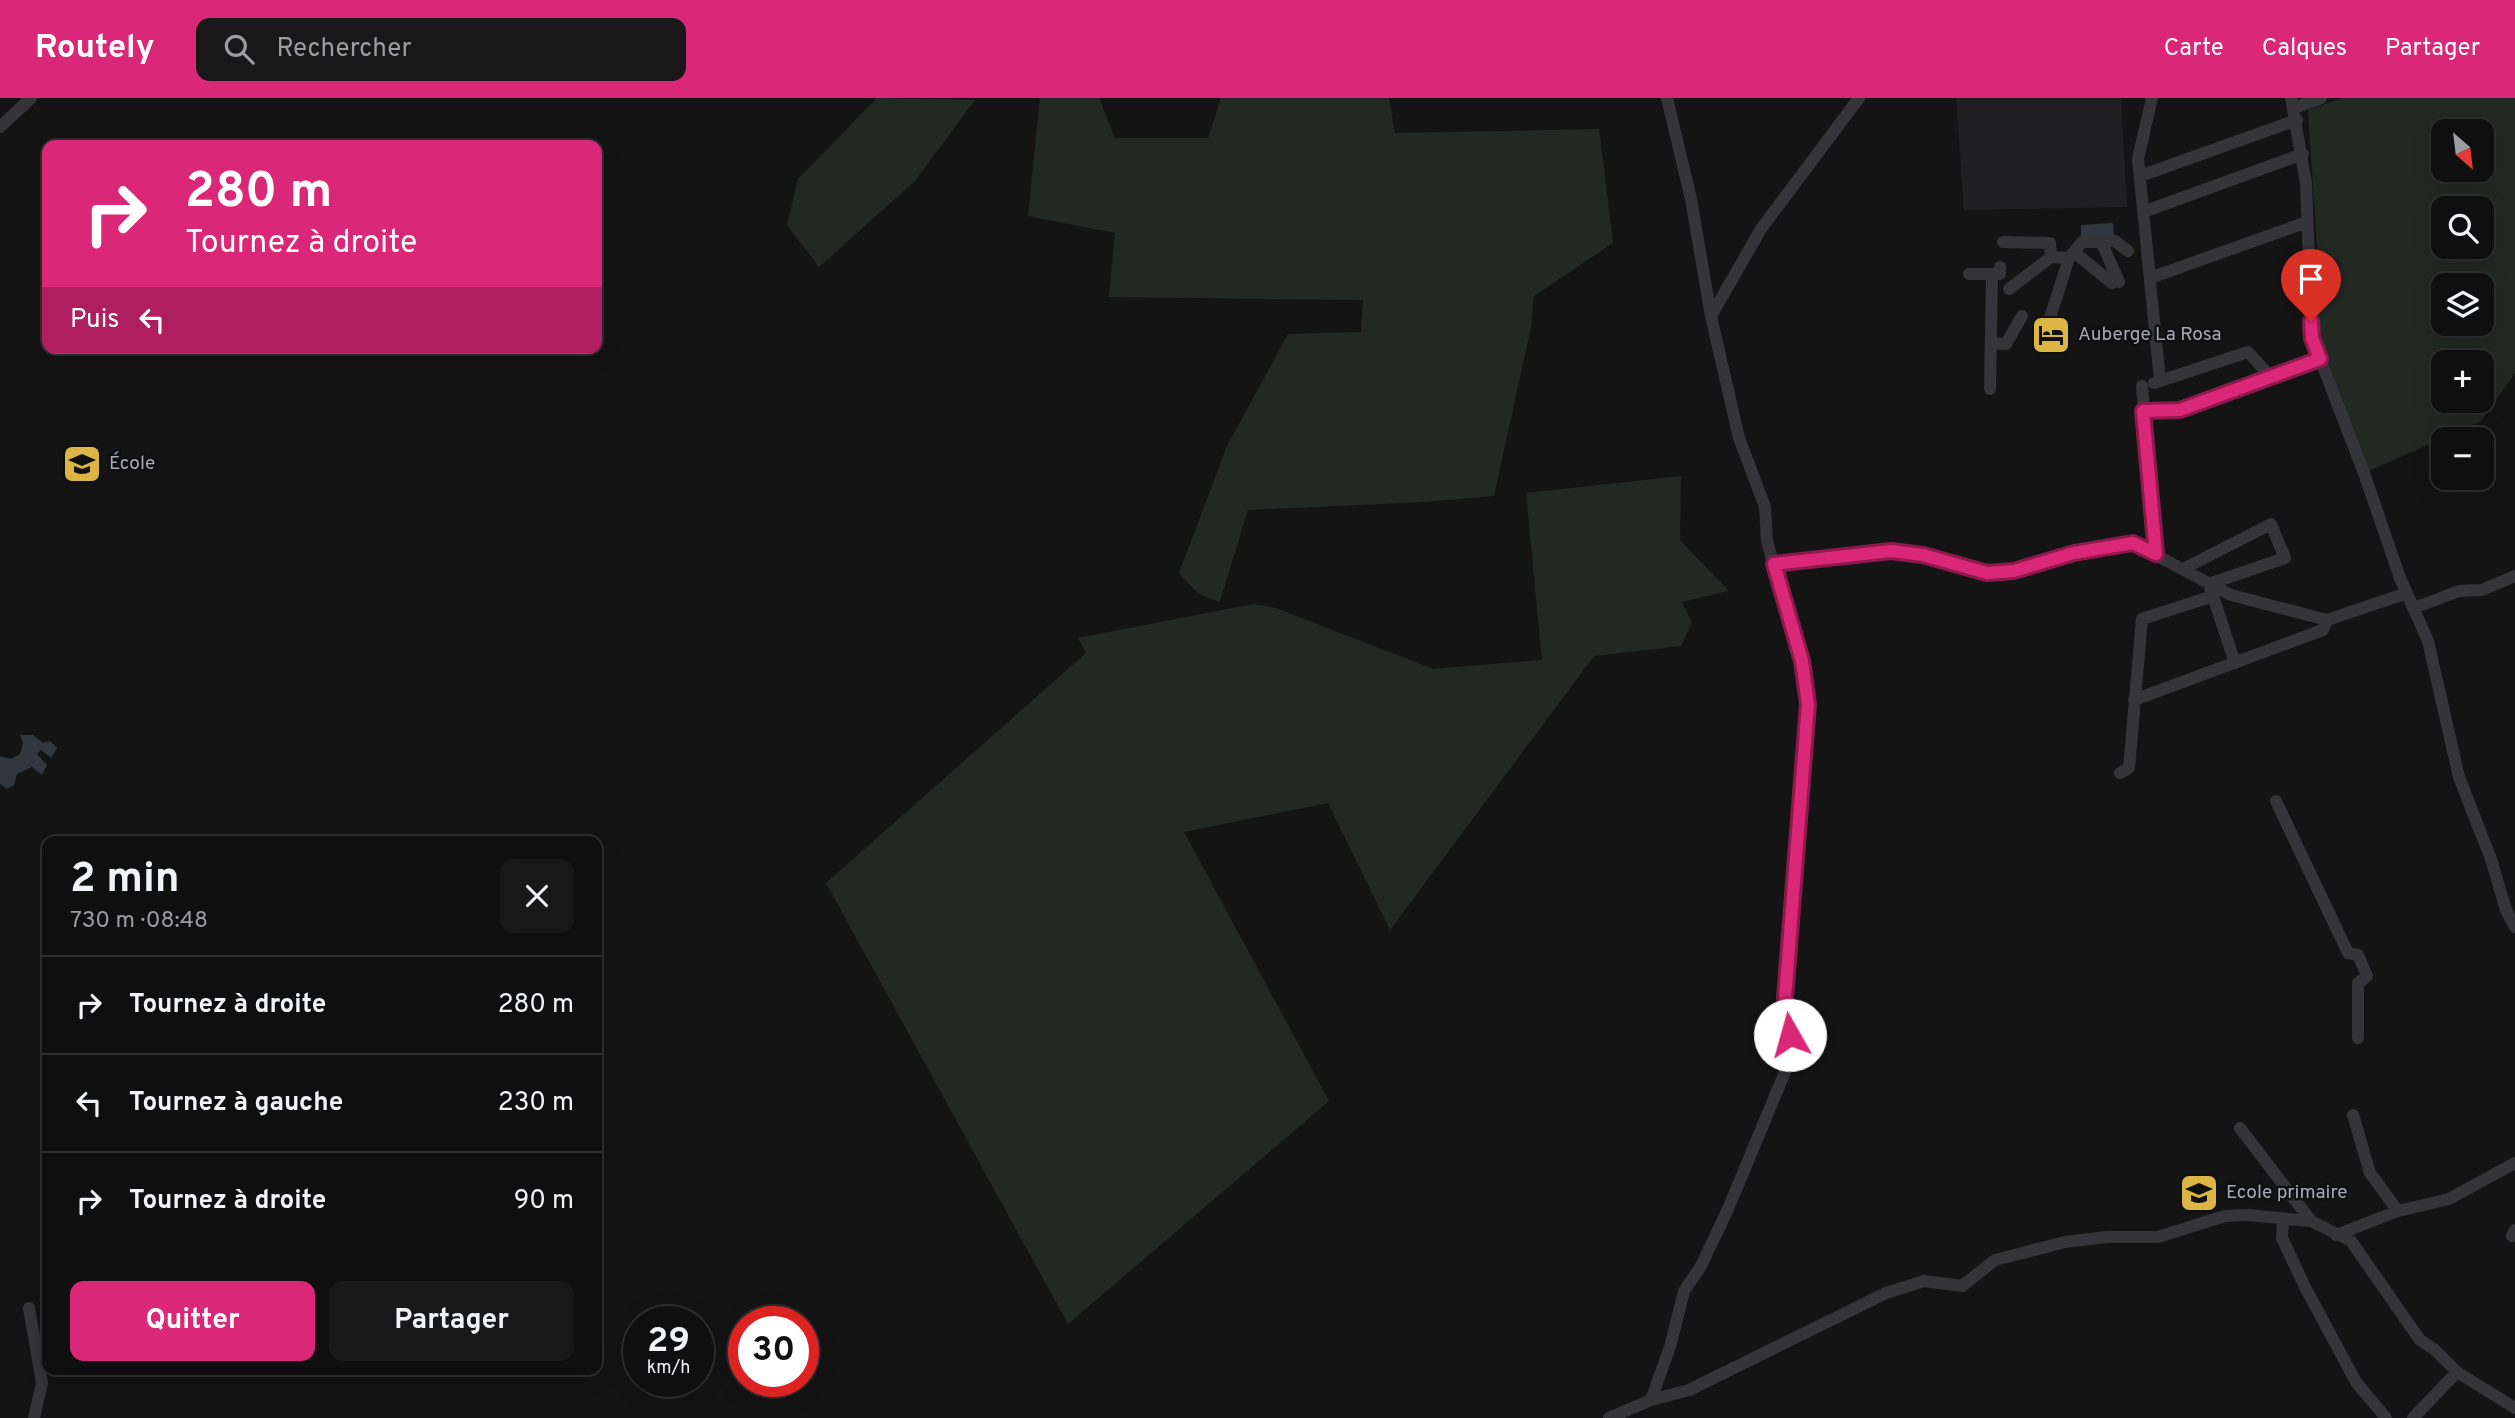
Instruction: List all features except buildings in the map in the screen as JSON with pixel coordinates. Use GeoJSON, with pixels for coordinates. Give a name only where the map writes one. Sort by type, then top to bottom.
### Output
{"type":"FeatureCollection","features":[{"type":"Feature","properties":{"kind":"street"},"geometry":{"type":"LineString","coordinates":[[0,127],[31,98]]}},
{"type":"Feature","properties":{"kind":"street"},"geometry":{"type":"LineString","coordinates":[[1651,1400],[1670,1347],[1684,1291],[1701,1266],[1728,1209],[1785,1072],[1790,1048],[1785,998],[1808,704],[1802,661],[1766,533],[1765,507],[1739,438],[1711,316],[1691,199],[1667,98]]}},
{"type":"Feature","properties":{"kind":"street"},"geometry":{"type":"LineString","coordinates":[[1711,316],[1761,229],[1859,98]]}},
{"type":"Feature","properties":{"kind":"street"},"geometry":{"type":"LineString","coordinates":[[2152,98],[2138,159],[2160,381]]}},
{"type":"Feature","properties":{"kind":"street"},"geometry":{"type":"LineString","coordinates":[[2140,176],[2321,98]]}},
{"type":"Feature","properties":{"kind":"street"},"geometry":{"type":"LineString","coordinates":[[2294,108],[2303,154],[2312,338],[2407,593],[2428,641],[2459,777],[2491,859],[2506,910],[2515,927]]}},
{"type":"Feature","properties":{"kind":"street"},"geometry":{"type":"LineString","coordinates":[[2143,212],[2303,154]]}},
{"type":"Feature","properties":{"kind":"street"},"geometry":{"type":"LineString","coordinates":[[2150,278],[2307,222]]}},
{"type":"Feature","properties":{"kind":"street"},"geometry":{"type":"LineString","coordinates":[[2009,289],[2051,257],[2072,255],[2118,277],[2101,241]]}},
{"type":"Feature","properties":{"kind":"street"},"geometry":{"type":"LineString","coordinates":[[2049,321],[2072,255],[2082,242],[2115,241],[2128,251]]}},
{"type":"Feature","properties":{"kind":"street"},"geometry":{"type":"LineString","coordinates":[[2003,242],[2050,243],[2051,257]]}},
{"type":"Feature","properties":{"kind":"street"},"geometry":{"type":"LineString","coordinates":[[1973,276],[1996,270],[1990,389]]}},
{"type":"Feature","properties":{"kind":"street"},"geometry":{"type":"LineString","coordinates":[[1993,343],[2006,344],[2022,316]]}},
{"type":"Feature","properties":{"kind":"street"},"geometry":{"type":"LineString","coordinates":[[2156,554],[2140,387],[2248,352],[2271,377]]}},
{"type":"Feature","properties":{"kind":"street"},"geometry":{"type":"LineString","coordinates":[[2143,411],[2180,410],[2320,359]]}},
{"type":"Feature","properties":{"kind":"street"},"geometry":{"type":"LineString","coordinates":[[2120,773],[2129,768],[2142,619],[2285,558],[2271,524],[2183,569]]}},
{"type":"Feature","properties":{"kind":"street"},"geometry":{"type":"LineString","coordinates":[[1774,564],[1891,551],[1923,555],[1987,573],[2014,571],[2074,553],[2133,543],[2183,569],[2211,590],[2327,620],[2407,593]]}},
{"type":"Feature","properties":{"kind":"street"},"geometry":{"type":"LineString","coordinates":[[2414,608],[2459,591],[2482,590],[2515,576]]}},
{"type":"Feature","properties":{"kind":"street"},"geometry":{"type":"LineString","coordinates":[[2211,590],[2235,663]]}},
{"type":"Feature","properties":{"kind":"street"},"geometry":{"type":"LineString","coordinates":[[2134,700],[2323,630],[2327,620]]}},
{"type":"Feature","properties":{"kind":"street"},"geometry":{"type":"LineString","coordinates":[[2276,801],[2348,953],[2358,955],[2367,976],[2358,984],[2358,1038]]}},
{"type":"Feature","properties":{"kind":"street"},"geometry":{"type":"LineString","coordinates":[[2353,1115],[2370,1173],[2398,1211]]}},
{"type":"Feature","properties":{"kind":"street"},"geometry":{"type":"LineString","coordinates":[[2241,1128],[2311,1221],[2351,1241],[2420,1340],[2434,1349],[2458,1372],[2515,1408]]}},
{"type":"Feature","properties":{"kind":"street"},"geometry":{"type":"LineString","coordinates":[[2336,1235],[2398,1211],[2449,1199],[2515,1163]]}},
{"type":"Feature","properties":{"kind":"street"},"geometry":{"type":"LineString","coordinates":[[1609,1418],[1651,1400],[1689,1390],[1886,1293],[1924,1281],[1962,1286],[1994,1260],[2088,1238],[2158,1237],[2225,1216],[2247,1215],[2311,1221]]}},
{"type":"Feature","properties":{"kind":"street"},"geometry":{"type":"LineString","coordinates":[[2283,1220],[2282,1238],[2305,1287],[2356,1382],[2386,1418]]}},
{"type":"Feature","properties":{"kind":"street"},"geometry":{"type":"LineString","coordinates":[[29,1308],[42,1383],[34,1418]]}},
{"type":"Feature","properties":{"kind":"street"},"geometry":{"type":"LineString","coordinates":[[2413,1418],[2458,1372]]}},
{"type":"Feature","properties":{"kind":"shaded area"},"geometry":{"type":"Polygon","coordinates":[[[877,98],[975,100],[915,181],[819,267],[787,225],[798,179],[877,98]]]}},
{"type":"Feature","properties":{"kind":"shaded area"},"geometry":{"type":"Polygon","coordinates":[[[1040,98],[1099,98],[1115,138],[1208,138],[1221,98],[1389,98],[1395,133],[1599,129],[1613,243],[1534,296],[1531,327],[1494,496],[1248,510],[1220,601],[1207,598],[1192,587],[1179,573],[1227,446],[1288,334],[1361,332],[1363,300],[1109,297],[1115,233],[1028,216],[1040,98]]]}},
{"type":"Feature","properties":{"kind":"shaded area"},"geometry":{"type":"Polygon","coordinates":[[[1956,98],[2121,98],[2127,207],[1964,210],[1956,98]]]}},
{"type":"Feature","properties":{"kind":"shaded area"},"geometry":{"type":"Polygon","coordinates":[[[2342,98],[2515,98],[2515,373],[2494,403],[2494,350],[2431,350],[2431,413],[2487,413],[2481,421],[2468,427],[2431,427],[2431,443],[2364,473],[2312,338],[2309,304],[2320,291],[2308,110],[2342,98]]]}},
{"type":"Feature","properties":{"kind":"shaded area"},"geometry":{"type":"Polygon","coordinates":[[[2113,223],[2114,238],[2081,240],[2081,225],[2113,223]]]}},
{"type":"Feature","properties":{"kind":"shaded area"},"geometry":{"type":"Polygon","coordinates":[[[1681,476],[1680,540],[1729,591],[1682,602],[1692,623],[1681,646],[1594,656],[1390,930],[1328,803],[1184,832],[1329,1101],[1068,1324],[826,883],[1086,653],[1078,638],[1253,604],[1276,608],[1433,669],[1542,660],[1526,493],[1681,476]]]}},
{"type":"Feature","properties":{"kind":"shaded area"},"geometry":{"type":"Polygon","coordinates":[[[20,735],[33,735],[43,743],[50,741],[57,748],[51,758],[41,750],[37,754],[47,765],[42,775],[32,767],[17,774],[14,785],[7,789],[0,784],[0,756],[11,759],[20,754],[23,743],[20,735]]]}},
{"type":"Feature","properties":{"kind":"place","name":"Auberge La Rosa"},"geometry":{"type":"Point","coordinates":[2051,335]}},
{"type":"Feature","properties":{"kind":"place","name":"École"},"geometry":{"type":"Point","coordinates":[82,464]}},
{"type":"Feature","properties":{"kind":"place","name":"Ecole primaire"},"geometry":{"type":"Point","coordinates":[2199,1193]}},
{"type":"Feature","properties":{"kind":"route"},"geometry":{"type":"LineString","coordinates":[[1790,1035],[1785,998],[1799,848],[1808,704],[1802,661],[1774,564],[1891,551],[1923,555],[1987,573],[2014,571],[2074,553],[2133,543],[2156,554],[2143,411],[2180,410],[2320,359],[2312,338],[2311,321]]}}]}
